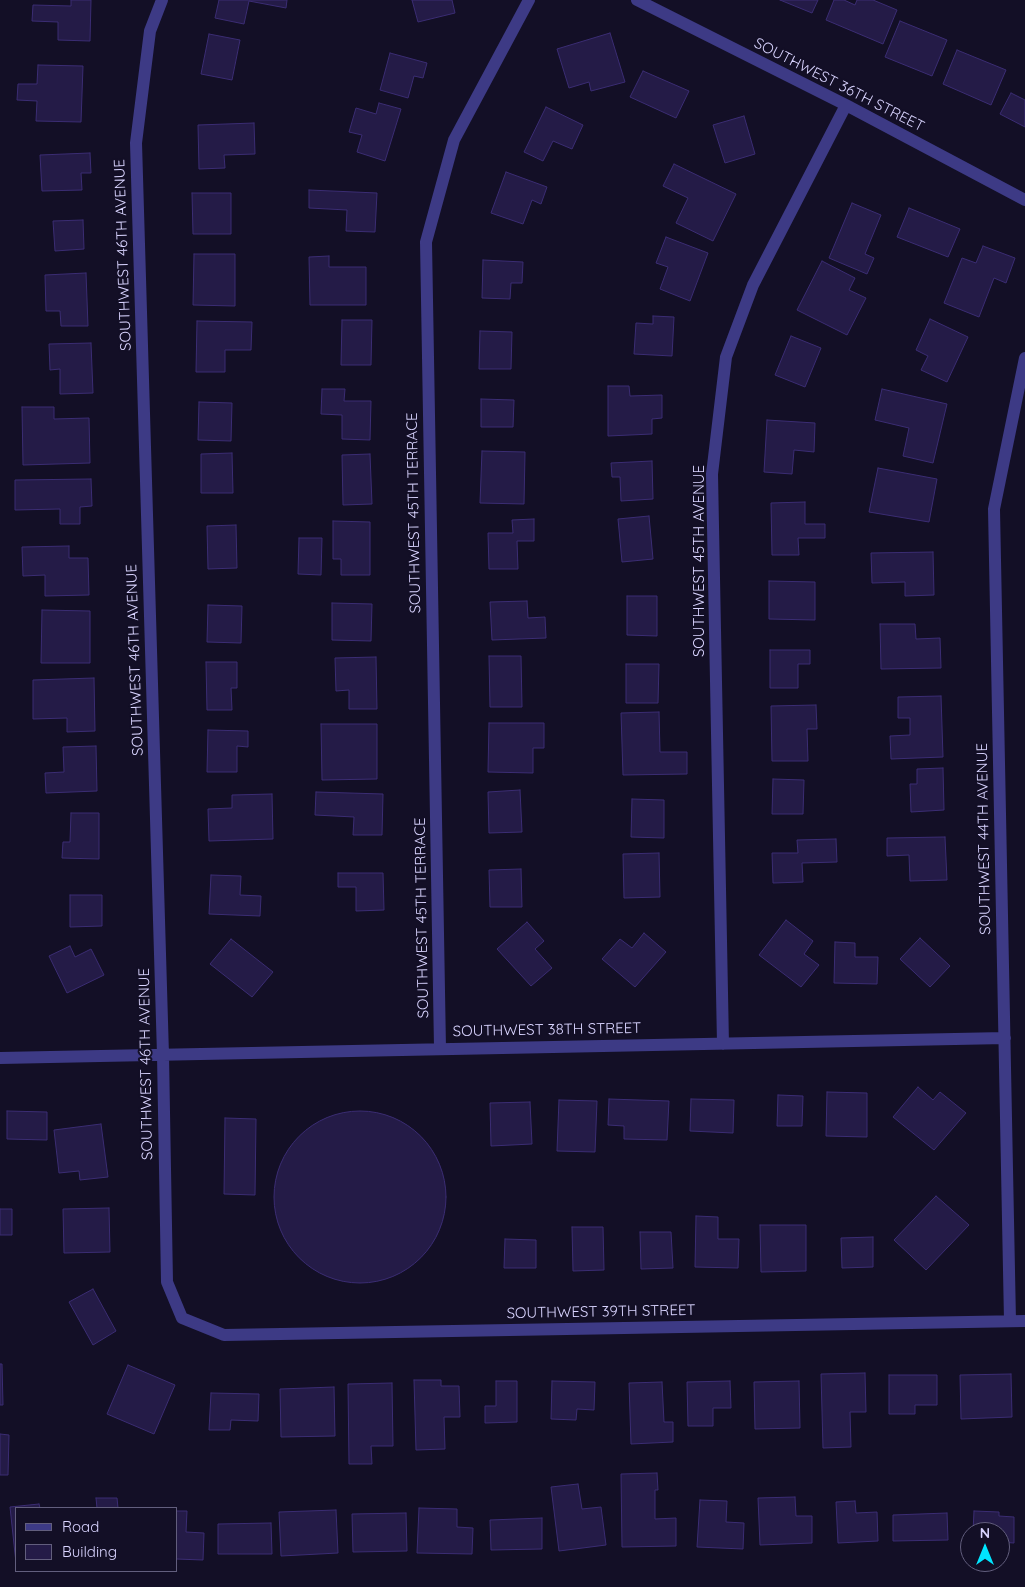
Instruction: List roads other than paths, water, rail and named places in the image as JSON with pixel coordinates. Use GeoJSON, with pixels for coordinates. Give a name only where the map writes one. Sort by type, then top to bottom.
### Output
{"type":"FeatureCollection","features":[{"type":"Feature","properties":{"kind":"street","name":"SOUTHWEST 46TH AVENUE"},"geometry":{"type":"LineString","coordinates":[[162,0],[150,31],[136,143],[163,1055],[167,1282],[182,1318]]}},
{"type":"Feature","properties":{"kind":"street","name":"SOUTHWEST 45TH TERRACE"},"geometry":{"type":"LineString","coordinates":[[440,1048],[426,242],[454,140],[529,0]]}},
{"type":"Feature","properties":{"kind":"street","name":"SOUTHWEST 36TH STREET"},"geometry":{"type":"LineString","coordinates":[[637,0],[846,105],[1025,200]]}},
{"type":"Feature","properties":{"kind":"street","name":"SOUTHWEST 45TH AVENUE"},"geometry":{"type":"LineString","coordinates":[[723,1044],[712,474],[726,358],[753,285],[846,105]]}},
{"type":"Feature","properties":{"kind":"street","name":"SOUTHWEST 44TH AVENUE"},"geometry":{"type":"LineString","coordinates":[[1010,1321],[994,509],[1025,358]]}},
{"type":"Feature","properties":{"kind":"street","name":"SOUTHWEST 38TH STREET"},"geometry":{"type":"LineString","coordinates":[[0,1058],[1005,1038]]}},
{"type":"Feature","properties":{"kind":"street","name":"SOUTHWEST 39TH STREET"},"geometry":{"type":"LineString","coordinates":[[182,1318],[224,1335],[1025,1321]]}}]}
